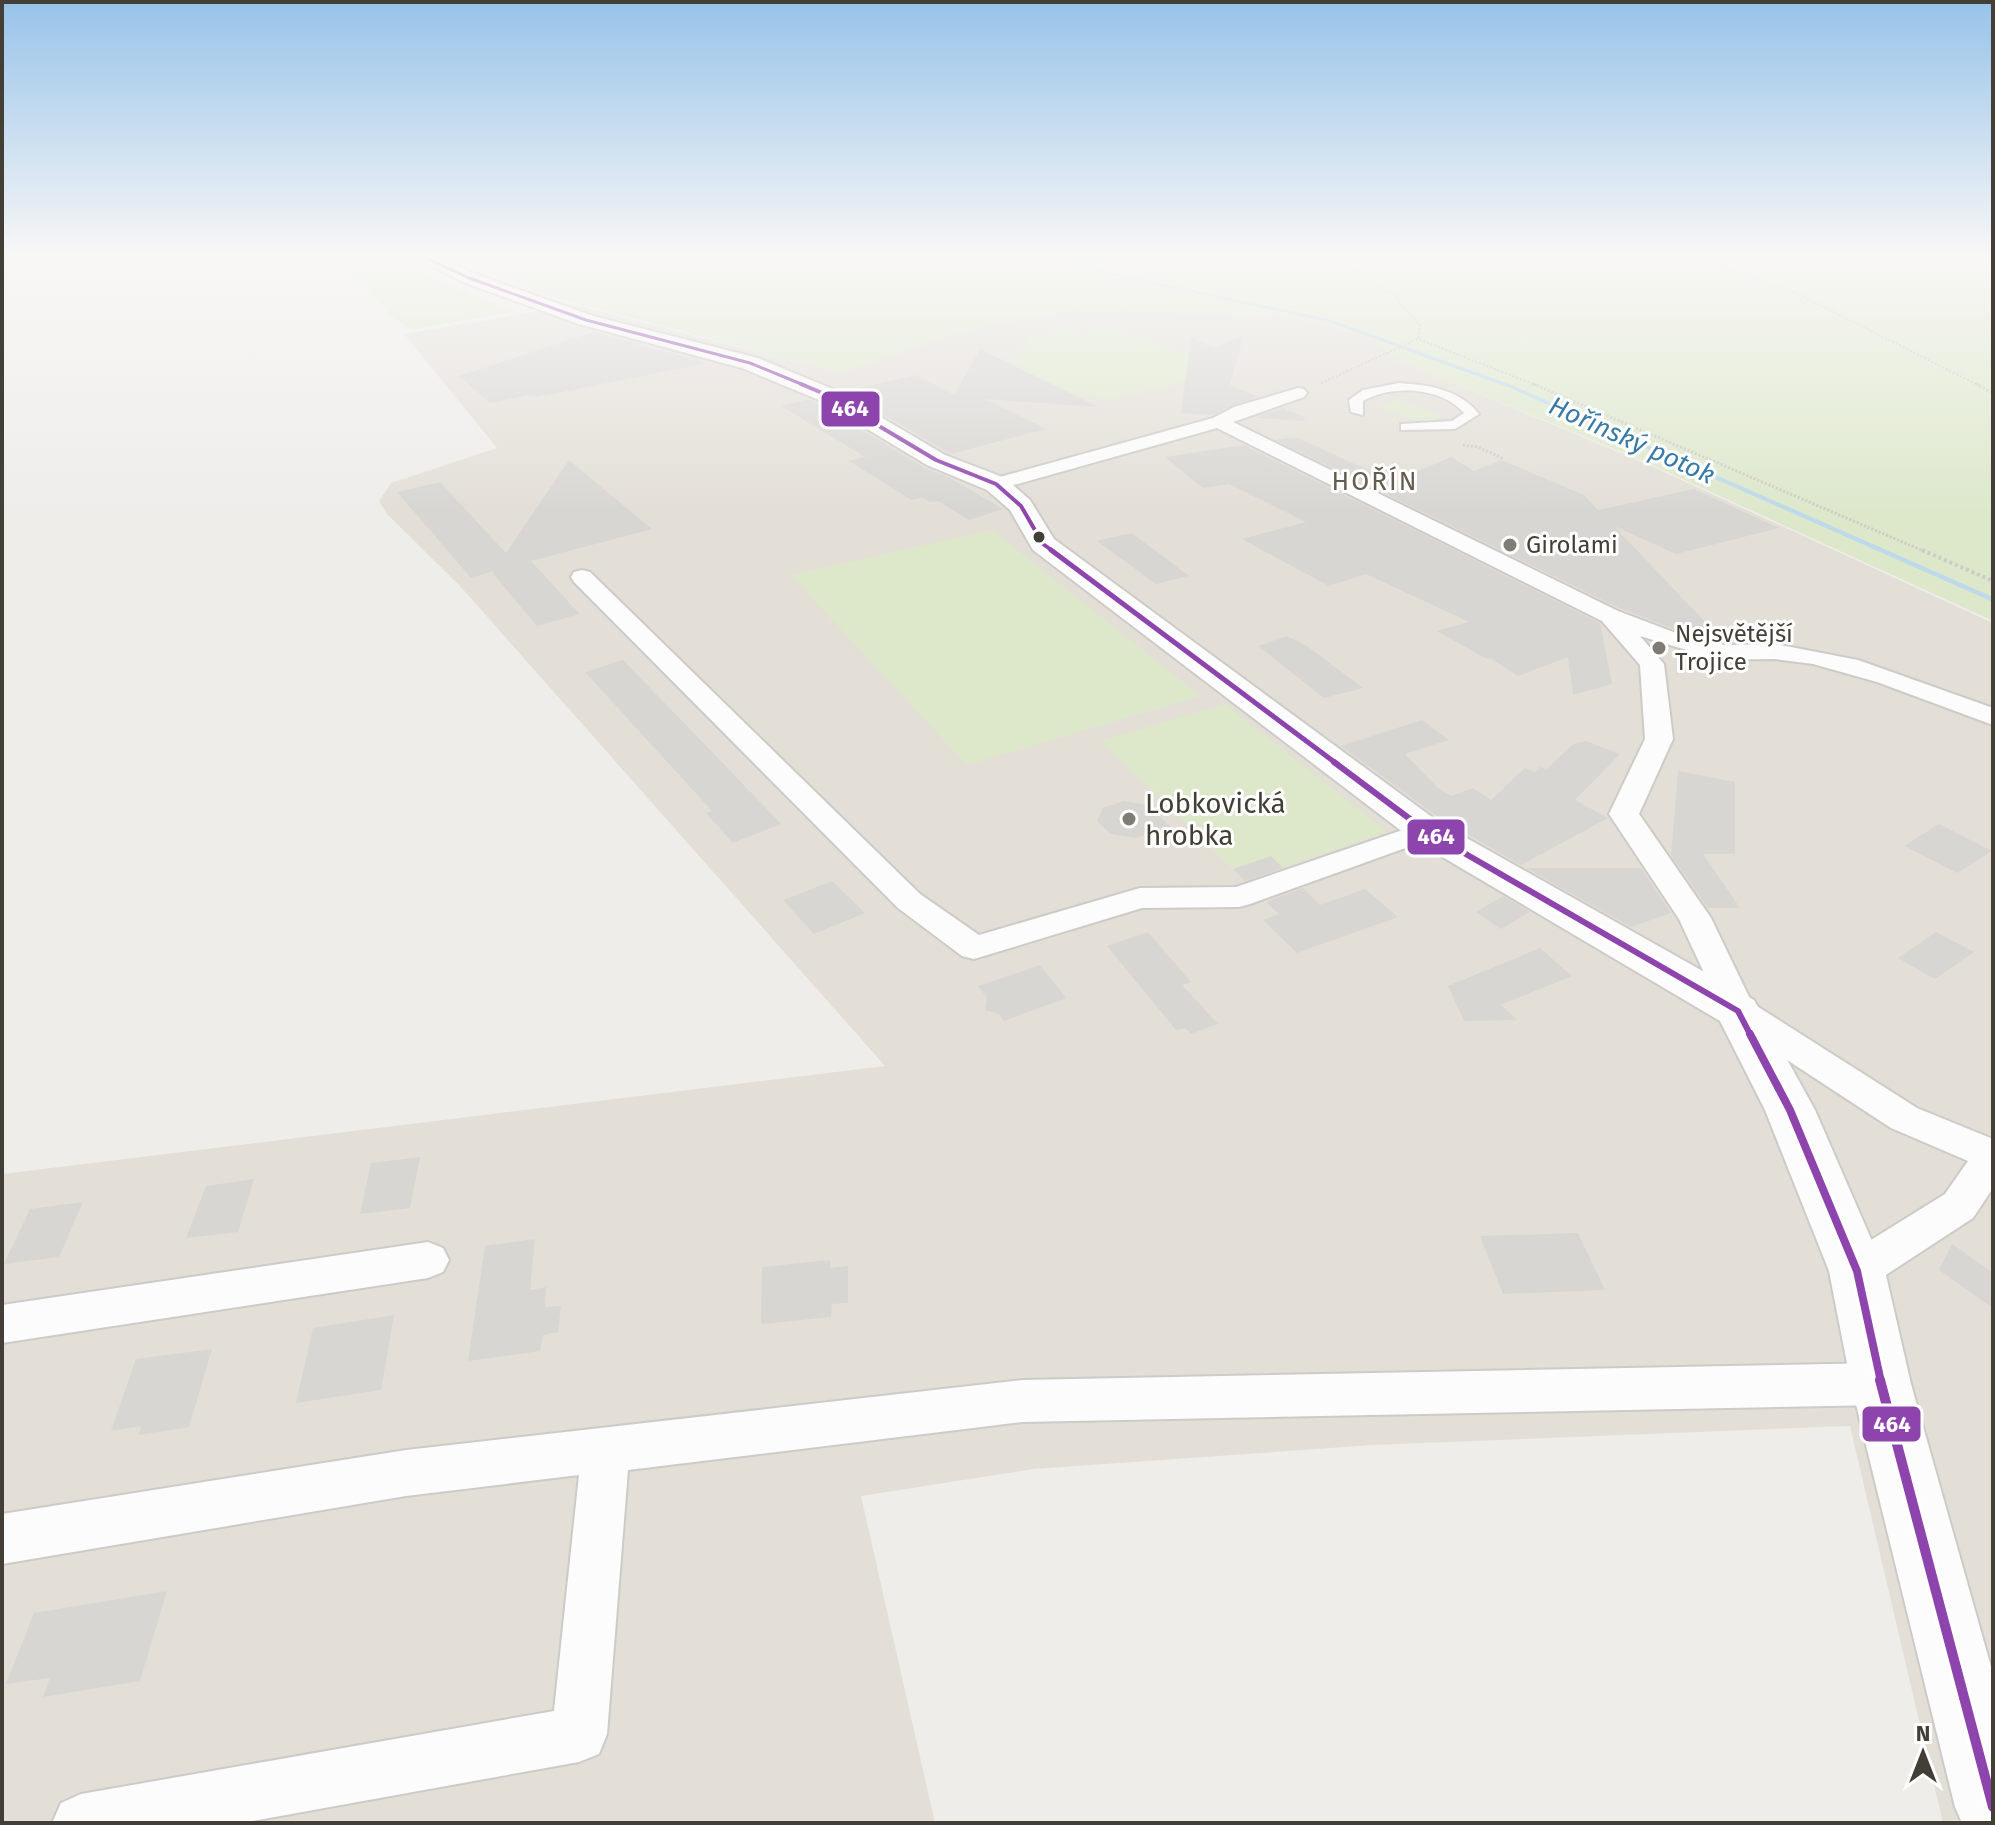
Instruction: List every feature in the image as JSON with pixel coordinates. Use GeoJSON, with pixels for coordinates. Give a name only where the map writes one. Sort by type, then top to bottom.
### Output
{"type":"FeatureCollection","features":[{"type":"Feature","properties":{"kind":"street"},"geometry":{"type":"LineString","coordinates":[[667,341],[750,363],[827,395],[936,460],[996,484],[1021,506],[1043,544],[1426,831],[1738,1011],[1904,1118],[1993,1156],[1959,1206],[1857,1271]]}},
{"type":"Feature","properties":{"kind":"street"},"geometry":{"type":"LineString","coordinates":[[1358,412],[1356,400],[1363,393],[1392,387],[1423,388],[1440,393],[1459,400],[1472,414],[1455,425],[1406,427]]}},
{"type":"Feature","properties":{"kind":"street"},"geometry":{"type":"LineString","coordinates":[[996,484],[1219,422],[1240,411],[1298,393]]}},
{"type":"Feature","properties":{"kind":"street"},"geometry":{"type":"LineString","coordinates":[[1219,422],[1610,616],[1668,638],[1721,651]]}},
{"type":"Feature","properties":{"kind":"street"},"geometry":{"type":"LineString","coordinates":[[582,577],[909,901],[974,948],[1140,898],[1239,897],[1426,831]]}},
{"type":"Feature","properties":{"kind":"street"},"geometry":{"type":"LineString","coordinates":[[1610,616],[1652,664],[1659,739],[1624,814],[1695,918],[1738,1011],[1790,1110],[1857,1271],[1881,1384],[1993,1807]]}},
{"type":"Feature","properties":{"kind":"street"},"geometry":{"type":"LineString","coordinates":[[1652,664],[1721,651],[1803,653],[1846,662],[1993,717]]}},
{"type":"Feature","properties":{"kind":"street"},"geometry":{"type":"LineString","coordinates":[[2,1324],[428,1260]]}},
{"type":"Feature","properties":{"kind":"street"},"geometry":{"type":"LineString","coordinates":[[2,1539],[406,1473],[1023,1401],[1881,1384]]}},
{"type":"Feature","properties":{"kind":"street"},"geometry":{"type":"LineString","coordinates":[[81,1823],[579,1734],[606,1449]]}},
{"type":"Feature","properties":{"kind":"path"},"geometry":{"type":"LineString","coordinates":[[1298,393],[1414,341]]}},
{"type":"Feature","properties":{"kind":"path"},"geometry":{"type":"LineString","coordinates":[[1423,341],[1613,416],[1993,581]]}},
{"type":"Feature","properties":{"kind":"path"},"geometry":{"type":"LineString","coordinates":[[1891,341],[1993,393]]}},
{"type":"Feature","properties":{"kind":"shaded area"},"geometry":{"type":"Polygon","coordinates":[[[410,341],[716,341],[840,373],[933,341],[1377,341],[1398,360],[1638,460],[1993,623],[1993,1813],[1943,1823],[1850,1426],[1373,1445],[1034,1469],[861,1496],[935,1823],[2,1823],[2,1174],[885,1066],[460,586],[387,514],[379,501],[391,483],[497,448],[410,341]]]}},
{"type":"Feature","properties":{"kind":"green space"},"geometry":{"type":"Polygon","coordinates":[[[720,341],[933,341],[840,373],[720,341]]]}},
{"type":"Feature","properties":{"kind":"green space"},"geometry":{"type":"Polygon","coordinates":[[[1026,341],[1149,341],[1212,364],[1209,376],[1113,399],[1082,397],[1024,371],[1026,367],[1008,359],[1013,355],[1013,350],[1027,347],[1026,341]]]}},
{"type":"Feature","properties":{"kind":"green space"},"geometry":{"type":"Polygon","coordinates":[[[1377,341],[1993,341],[1993,621],[1641,460],[1398,360],[1377,341]]]}},
{"type":"Feature","properties":{"kind":"green space"},"geometry":{"type":"Polygon","coordinates":[[[1398,400],[1444,416],[1424,423],[1378,406],[1398,400]]]}},
{"type":"Feature","properties":{"kind":"green space"},"geometry":{"type":"Polygon","coordinates":[[[992,530],[1200,696],[967,765],[791,575],[992,530]]]}},
{"type":"Feature","properties":{"kind":"green space"},"geometry":{"type":"Polygon","coordinates":[[[1225,704],[1387,832],[1282,867],[1271,857],[1233,869],[1101,741],[1225,704]]]}},
{"type":"Feature","properties":{"kind":"building"},"geometry":{"type":"Polygon","coordinates":[[[566,341],[627,341],[707,363],[537,397],[533,394],[490,403],[459,376],[566,341]]]}},
{"type":"Feature","properties":{"kind":"building"},"geometry":{"type":"Polygon","coordinates":[[[1191,341],[1215,348],[1230,341],[1242,341],[1230,385],[1258,397],[1213,415],[1181,413],[1191,341]]]}},
{"type":"Feature","properties":{"kind":"building"},"geometry":{"type":"Polygon","coordinates":[[[980,349],[1098,407],[985,399],[1046,429],[951,454],[844,392],[916,375],[954,395],[980,349]]]}},
{"type":"Feature","properties":{"kind":"building"},"geometry":{"type":"Polygon","coordinates":[[[810,399],[925,468],[950,478],[1003,509],[969,520],[938,501],[912,500],[849,461],[865,457],[781,406],[810,399]]]}},
{"type":"Feature","properties":{"kind":"building"},"geometry":{"type":"Polygon","coordinates":[[[1283,408],[1305,417],[1304,421],[1254,418],[1283,408]]]}},
{"type":"Feature","properties":{"kind":"building"},"geometry":{"type":"Polygon","coordinates":[[[1296,437],[1394,482],[1451,457],[1474,471],[1502,460],[1584,495],[1598,510],[1694,489],[1779,528],[1676,554],[1614,526],[1723,641],[1677,630],[1619,608],[1276,440],[1296,437]]]}},
{"type":"Feature","properties":{"kind":"building"},"geometry":{"type":"Polygon","coordinates":[[[1244,445],[1600,623],[1612,684],[1573,695],[1568,657],[1518,676],[1437,631],[1469,622],[1366,574],[1329,586],[1242,539],[1306,522],[1229,484],[1203,488],[1165,457],[1244,445]]]}},
{"type":"Feature","properties":{"kind":"building"},"geometry":{"type":"Polygon","coordinates":[[[569,460],[652,529],[531,561],[580,614],[537,626],[493,574],[494,571],[471,578],[397,492],[440,482],[506,553],[569,460]]]}},
{"type":"Feature","properties":{"kind":"building"},"geometry":{"type":"Polygon","coordinates":[[[1131,533],[1189,576],[1156,584],[1097,541],[1131,533]]]}},
{"type":"Feature","properties":{"kind":"building"},"geometry":{"type":"Polygon","coordinates":[[[1287,636],[1307,646],[1363,688],[1324,698],[1258,646],[1287,636]]]}},
{"type":"Feature","properties":{"kind":"building"},"geometry":{"type":"Polygon","coordinates":[[[623,660],[781,824],[733,843],[706,813],[712,811],[585,672],[623,660]]]}},
{"type":"Feature","properties":{"kind":"building"},"geometry":{"type":"Polygon","coordinates":[[[1422,720],[1449,740],[1405,754],[1437,787],[1451,796],[1473,788],[1491,800],[1525,768],[1535,772],[1540,767],[1547,769],[1573,744],[1586,741],[1620,754],[1575,800],[1608,818],[1521,865],[1442,820],[1341,746],[1422,720]]]}},
{"type":"Feature","properties":{"kind":"building"},"geometry":{"type":"Polygon","coordinates":[[[1678,771],[1735,782],[1735,854],[1703,854],[1740,908],[1708,908],[1671,855],[1678,771]]]}},
{"type":"Feature","properties":{"kind":"building","name":"Lobkovická hrobka"},"geometry":{"type":"Polygon","coordinates":[[[1124,801],[1147,805],[1171,827],[1135,838],[1111,834],[1097,821],[1103,808],[1124,801]]]}},
{"type":"Feature","properties":{"kind":"building"},"geometry":{"type":"Polygon","coordinates":[[[1939,824],[1992,851],[1957,873],[1904,846],[1939,824]]]}},
{"type":"Feature","properties":{"kind":"building"},"geometry":{"type":"Polygon","coordinates":[[[1271,856],[1283,868],[1245,881],[1233,869],[1271,856]]]}},
{"type":"Feature","properties":{"kind":"building"},"geometry":{"type":"Polygon","coordinates":[[[1526,868],[1641,868],[1671,913],[1631,927],[1526,868]]]}},
{"type":"Feature","properties":{"kind":"building"},"geometry":{"type":"Polygon","coordinates":[[[832,881],[865,913],[814,934],[783,900],[832,881]]]}},
{"type":"Feature","properties":{"kind":"building"},"geometry":{"type":"Polygon","coordinates":[[[1303,888],[1320,905],[1365,889],[1398,917],[1297,953],[1263,920],[1279,914],[1266,902],[1303,888]]]}},
{"type":"Feature","properties":{"kind":"building"},"geometry":{"type":"Polygon","coordinates":[[[1503,896],[1530,912],[1501,929],[1476,912],[1503,896]]]}},
{"type":"Feature","properties":{"kind":"building"},"geometry":{"type":"Polygon","coordinates":[[[1148,932],[1191,982],[1182,985],[1218,1024],[1191,1034],[1185,1028],[1176,1030],[1107,946],[1148,932]]]}},
{"type":"Feature","properties":{"kind":"building"},"geometry":{"type":"Polygon","coordinates":[[[1936,932],[1974,952],[1935,979],[1898,958],[1936,932]]]}},
{"type":"Feature","properties":{"kind":"building"},"geometry":{"type":"Polygon","coordinates":[[[1540,948],[1572,976],[1501,1005],[1517,1020],[1464,1021],[1448,986],[1540,948]]]}},
{"type":"Feature","properties":{"kind":"building"},"geometry":{"type":"Polygon","coordinates":[[[1040,965],[1066,998],[1004,1021],[999,1014],[985,1010],[987,998],[978,986],[1040,965]]]}},
{"type":"Feature","properties":{"kind":"building"},"geometry":{"type":"Polygon","coordinates":[[[420,1157],[410,1208],[360,1214],[371,1163],[420,1157]]]}},
{"type":"Feature","properties":{"kind":"building"},"geometry":{"type":"Polygon","coordinates":[[[254,1179],[238,1232],[186,1238],[206,1186],[254,1179]]]}},
{"type":"Feature","properties":{"kind":"building"},"geometry":{"type":"Polygon","coordinates":[[[83,1202],[59,1257],[4,1264],[30,1209],[83,1202]]]}},
{"type":"Feature","properties":{"kind":"building"},"geometry":{"type":"Polygon","coordinates":[[[1578,1233],[1605,1290],[1503,1294],[1480,1236],[1578,1233]]]}},
{"type":"Feature","properties":{"kind":"building"},"geometry":{"type":"Polygon","coordinates":[[[535,1239],[530,1290],[546,1287],[545,1307],[561,1306],[558,1332],[543,1335],[540,1351],[468,1361],[485,1246],[535,1239]]]}},
{"type":"Feature","properties":{"kind":"building"},"geometry":{"type":"Polygon","coordinates":[[[1952,1244],[1993,1273],[1993,1308],[1939,1270],[1952,1244]]]}},
{"type":"Feature","properties":{"kind":"building"},"geometry":{"type":"Polygon","coordinates":[[[830,1260],[830,1268],[848,1266],[848,1303],[832,1304],[831,1317],[761,1324],[762,1267],[830,1260]]]}},
{"type":"Feature","properties":{"kind":"building"},"geometry":{"type":"Polygon","coordinates":[[[394,1315],[381,1390],[296,1403],[313,1328],[394,1315]]]}},
{"type":"Feature","properties":{"kind":"building"},"geometry":{"type":"Polygon","coordinates":[[[212,1349],[189,1427],[139,1435],[141,1426],[111,1431],[136,1359],[212,1349]]]}},
{"type":"Feature","properties":{"kind":"building"},"geometry":{"type":"Polygon","coordinates":[[[167,1591],[140,1681],[43,1697],[50,1678],[6,1684],[34,1613],[167,1591]]]}},
{"type":"Feature","properties":{"kind":"waterway","name":"Hořínský potok"},"geometry":{"type":"LineString","coordinates":[[1386,341],[1512,387],[1993,600]]}},
{"type":"Feature","properties":{"kind":"transit line","name":"464"},"geometry":{"type":"LineString","coordinates":[[667,341],[750,363],[827,395],[936,460],[996,484],[1021,506],[1043,544],[1426,831],[1738,1011],[1790,1110],[1857,1271],[1881,1384],[1993,1807]]}},
{"type":"Feature","properties":{"kind":"place","name":"Girolami"},"geometry":{"type":"Point","coordinates":[1510,545]}},
{"type":"Feature","properties":{"kind":"place","name":"Nejsvětější Trojice"},"geometry":{"type":"Point","coordinates":[1659,648]}},
{"type":"Feature","properties":{"kind":"place","name":"Lobkovická hrobka"},"geometry":{"type":"Point","coordinates":[1129,819]}},
{"type":"Feature","properties":{"kind":"district","name":"HOŘÍN"},"geometry":{"type":"Point","coordinates":[1375,481]}}]}
